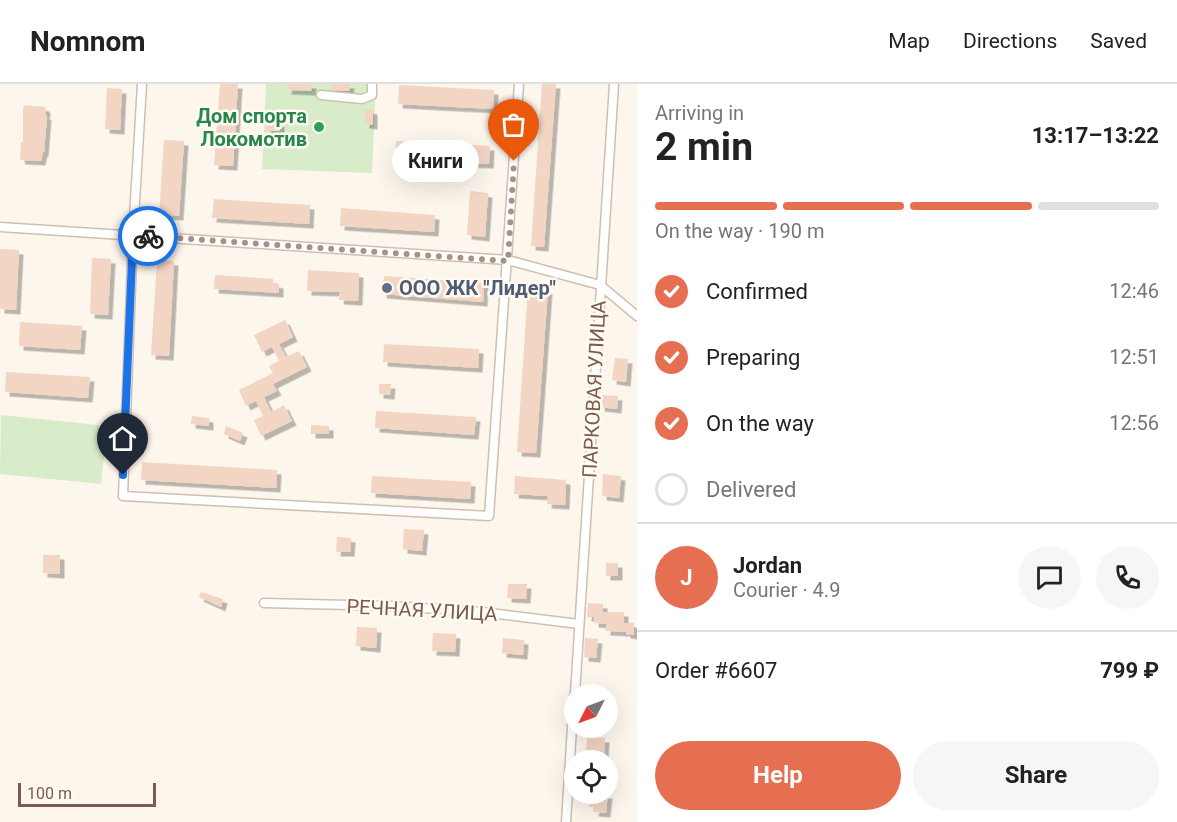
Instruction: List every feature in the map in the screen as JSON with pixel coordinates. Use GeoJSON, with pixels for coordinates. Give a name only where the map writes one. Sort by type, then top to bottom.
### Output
{"type":"FeatureCollection","features":[{"type":"Feature","properties":{"kind":"street"},"geometry":{"type":"LineString","coordinates":[[142,84],[133,235],[123,496],[489,516],[519,84]]}},
{"type":"Feature","properties":{"kind":"street"},"geometry":{"type":"LineString","coordinates":[[321,95],[362,99],[372,95],[372,84]]}},
{"type":"Feature","properties":{"kind":"street","name":"ПАРКОВАЯ УЛИЦА"},"geometry":{"type":"LineString","coordinates":[[576,684],[614,84]]}},
{"type":"Feature","properties":{"kind":"street"},"geometry":{"type":"LineString","coordinates":[[0,227],[508,261],[600,285],[637,316]]}},
{"type":"Feature","properties":{"kind":"street","name":"РЕЧНАЯ УЛИЦА"},"geometry":{"type":"LineString","coordinates":[[264,603],[392,606],[482,612],[579,624]]}},
{"type":"Feature","properties":{"kind":"street","name":"ПАРКОВАЯ УЛИЦА"},"geometry":{"type":"LineString","coordinates":[[566,822],[572,738]]}},
{"type":"Feature","properties":{"kind":"green space","name":"Дом спорта Локомотив"},"geometry":{"type":"Polygon","coordinates":[[[266,84],[376,84],[372,173],[262,169],[266,84]]]}},
{"type":"Feature","properties":{"kind":"green space"},"geometry":{"type":"Polygon","coordinates":[[[1,415],[107,426],[101,484],[0,474],[1,415]]]}},
{"type":"Feature","properties":{"kind":"building"},"geometry":{"type":"Polygon","coordinates":[[[220,84],[238,84],[233,166],[214,165],[220,84]]]}},
{"type":"Feature","properties":{"kind":"building"},"geometry":{"type":"Polygon","coordinates":[[[288,84],[312,84],[311,91],[287,90],[288,84]]]}},
{"type":"Feature","properties":{"kind":"building"},"geometry":{"type":"Polygon","coordinates":[[[331,84],[350,84],[349,91],[331,90],[331,84]]]}},
{"type":"Feature","properties":{"kind":"building"},"geometry":{"type":"Polygon","coordinates":[[[542,84],[556,84],[544,247],[531,246],[542,84]]]}},
{"type":"Feature","properties":{"kind":"building"},"geometry":{"type":"Polygon","coordinates":[[[399,85],[494,90],[493,109],[398,104],[399,85]]]}},
{"type":"Feature","properties":{"kind":"building"},"geometry":{"type":"Polygon","coordinates":[[[107,88],[122,89],[120,130],[105,129],[107,88]]]}},
{"type":"Feature","properties":{"kind":"building"},"geometry":{"type":"Polygon","coordinates":[[[25,105],[45,107],[46,110],[44,152],[41,161],[21,160],[20,157],[25,105]]]}},
{"type":"Feature","properties":{"kind":"building"},"geometry":{"type":"Polygon","coordinates":[[[365,109],[373,110],[373,125],[365,124],[365,109]]]}},
{"type":"Feature","properties":{"kind":"building"},"geometry":{"type":"Polygon","coordinates":[[[267,122],[280,123],[280,131],[266,131],[267,122]]]}},
{"type":"Feature","properties":{"kind":"building"},"geometry":{"type":"Polygon","coordinates":[[[164,140],[184,141],[179,216],[159,215],[164,140]]]}},
{"type":"Feature","properties":{"kind":"building"},"geometry":{"type":"Polygon","coordinates":[[[396,141],[490,146],[489,164],[395,160],[396,141]]]}},
{"type":"Feature","properties":{"kind":"building"},"geometry":{"type":"Polygon","coordinates":[[[470,191],[488,193],[485,237],[467,235],[470,191]]]}},
{"type":"Feature","properties":{"kind":"building"},"geometry":{"type":"Polygon","coordinates":[[[214,199],[310,205],[309,224],[212,218],[214,199]]]}},
{"type":"Feature","properties":{"kind":"building"},"geometry":{"type":"Polygon","coordinates":[[[341,208],[435,215],[434,232],[340,226],[341,208]]]}},
{"type":"Feature","properties":{"kind":"building"},"geometry":{"type":"Polygon","coordinates":[[[0,249],[19,250],[16,310],[0,309],[0,249]]]}},
{"type":"Feature","properties":{"kind":"building"},"geometry":{"type":"Polygon","coordinates":[[[92,258],[111,259],[108,315],[90,314],[92,258]]]}},
{"type":"Feature","properties":{"kind":"building"},"geometry":{"type":"Polygon","coordinates":[[[157,260],[174,261],[169,356],[151,355],[157,260]]]}},
{"type":"Feature","properties":{"kind":"building"},"geometry":{"type":"Polygon","coordinates":[[[308,270],[359,273],[358,301],[339,300],[340,292],[307,291],[308,270]]]}},
{"type":"Feature","properties":{"kind":"building"},"geometry":{"type":"Polygon","coordinates":[[[215,275],[273,279],[273,283],[279,284],[279,293],[214,289],[215,275]]]}},
{"type":"Feature","properties":{"kind":"building"},"geometry":{"type":"Polygon","coordinates":[[[384,276],[484,283],[483,302],[382,294],[384,276]]]}},
{"type":"Feature","properties":{"kind":"building"},"geometry":{"type":"Polygon","coordinates":[[[528,288],[548,290],[536,453],[517,452],[528,288]]]}},
{"type":"Feature","properties":{"kind":"building"},"geometry":{"type":"Polygon","coordinates":[[[285,320],[293,337],[279,344],[286,357],[299,351],[307,367],[273,384],[277,391],[264,397],[271,412],[284,405],[292,421],[261,436],[254,420],[263,416],[256,401],[246,406],[239,390],[273,373],[269,366],[279,361],[272,347],[262,352],[254,335],[285,320]]]}},
{"type":"Feature","properties":{"kind":"building"},"geometry":{"type":"Polygon","coordinates":[[[20,322],[82,326],[80,350],[19,346],[20,322]]]}},
{"type":"Feature","properties":{"kind":"building"},"geometry":{"type":"Polygon","coordinates":[[[384,344],[479,349],[478,368],[383,362],[384,344]]]}},
{"type":"Feature","properties":{"kind":"building"},"geometry":{"type":"Polygon","coordinates":[[[615,358],[628,359],[626,382],[612,380],[615,358]]]}},
{"type":"Feature","properties":{"kind":"building"},"geometry":{"type":"Polygon","coordinates":[[[6,372],[90,377],[88,398],[5,392],[6,372]]]}},
{"type":"Feature","properties":{"kind":"building"},"geometry":{"type":"Polygon","coordinates":[[[379,384],[391,384],[390,395],[379,394],[379,384]]]}},
{"type":"Feature","properties":{"kind":"building"},"geometry":{"type":"Polygon","coordinates":[[[601,395],[618,396],[617,409],[600,407],[601,395]]]}},
{"type":"Feature","properties":{"kind":"building"},"geometry":{"type":"Polygon","coordinates":[[[376,411],[476,417],[474,435],[375,428],[376,411]]]}},
{"type":"Feature","properties":{"kind":"building"},"geometry":{"type":"Polygon","coordinates":[[[192,416],[209,418],[209,426],[191,424],[192,416]]]}},
{"type":"Feature","properties":{"kind":"building"},"geometry":{"type":"Polygon","coordinates":[[[311,425],[329,426],[329,434],[311,434],[311,425]]]}},
{"type":"Feature","properties":{"kind":"building"},"geometry":{"type":"Polygon","coordinates":[[[226,426],[243,433],[240,441],[224,434],[226,426]]]}},
{"type":"Feature","properties":{"kind":"building"},"geometry":{"type":"Polygon","coordinates":[[[142,462],[277,470],[276,488],[141,480],[142,462]]]}},
{"type":"Feature","properties":{"kind":"building"},"geometry":{"type":"Polygon","coordinates":[[[603,474],[621,476],[619,498],[602,496],[603,474]]]}},
{"type":"Feature","properties":{"kind":"building"},"geometry":{"type":"Polygon","coordinates":[[[372,476],[471,482],[470,499],[371,493],[372,476]]]}},
{"type":"Feature","properties":{"kind":"building"},"geometry":{"type":"Polygon","coordinates":[[[515,476],[566,480],[565,505],[547,504],[548,496],[514,494],[515,476]]]}},
{"type":"Feature","properties":{"kind":"building"},"geometry":{"type":"Polygon","coordinates":[[[404,529],[424,530],[422,551],[403,549],[404,529]]]}},
{"type":"Feature","properties":{"kind":"building"},"geometry":{"type":"Polygon","coordinates":[[[337,537],[351,538],[350,552],[336,552],[337,537]]]}},
{"type":"Feature","properties":{"kind":"building"},"geometry":{"type":"Polygon","coordinates":[[[43,555],[60,555],[60,574],[43,573],[43,555]]]}},
{"type":"Feature","properties":{"kind":"building"},"geometry":{"type":"Polygon","coordinates":[[[606,563],[618,563],[618,576],[606,576],[606,563]]]}},
{"type":"Feature","properties":{"kind":"building"},"geometry":{"type":"Polygon","coordinates":[[[508,584],[527,584],[526,599],[507,598],[508,584]]]}},
{"type":"Feature","properties":{"kind":"building"},"geometry":{"type":"Polygon","coordinates":[[[201,592],[223,599],[221,607],[199,597],[201,592]]]}},
{"type":"Feature","properties":{"kind":"building"},"geometry":{"type":"Polygon","coordinates":[[[588,603],[603,604],[603,612],[624,612],[624,623],[634,623],[634,635],[626,634],[626,632],[606,631],[606,624],[594,623],[594,617],[587,617],[588,603]]]}},
{"type":"Feature","properties":{"kind":"building"},"geometry":{"type":"Polygon","coordinates":[[[357,627],[377,628],[376,648],[356,646],[357,627]]]}},
{"type":"Feature","properties":{"kind":"building"},"geometry":{"type":"Polygon","coordinates":[[[433,633],[456,634],[455,652],[432,651],[433,633]]]}},
{"type":"Feature","properties":{"kind":"building"},"geometry":{"type":"Polygon","coordinates":[[[503,638],[524,640],[523,655],[502,653],[503,638]]]}},
{"type":"Feature","properties":{"kind":"building"},"geometry":{"type":"Polygon","coordinates":[[[585,638],[598,639],[596,658],[584,657],[585,638]]]}},
{"type":"Feature","properties":{"kind":"building"},"geometry":{"type":"Polygon","coordinates":[[[587,738],[605,738],[604,750],[586,750],[587,738]]]}},
{"type":"Feature","properties":{"kind":"building"},"geometry":{"type":"Polygon","coordinates":[[[589,804],[607,804],[606,813],[594,812],[595,807],[589,807],[589,804]]]}},
{"type":"Feature","properties":{"kind":"way so far"},"geometry":{"type":"LineString","coordinates":[[148,236],[508,261],[514,161]]}},
{"type":"Feature","properties":{"kind":"place","name":"Дом спорта Локомотив"},"geometry":{"type":"Point","coordinates":[319,127]}},
{"type":"Feature","properties":{"kind":"place","name":"Книги"},"geometry":{"type":"Point","coordinates":[514,161]}},
{"type":"Feature","properties":{"kind":"place","name":"ООО ЖК \"Лидер\""},"geometry":{"type":"Point","coordinates":[387,288]}},
{"type":"Feature","properties":{"kind":"route"},"geometry":{"type":"LineString","coordinates":[[123,475],[133,235],[148,236]]}}]}
